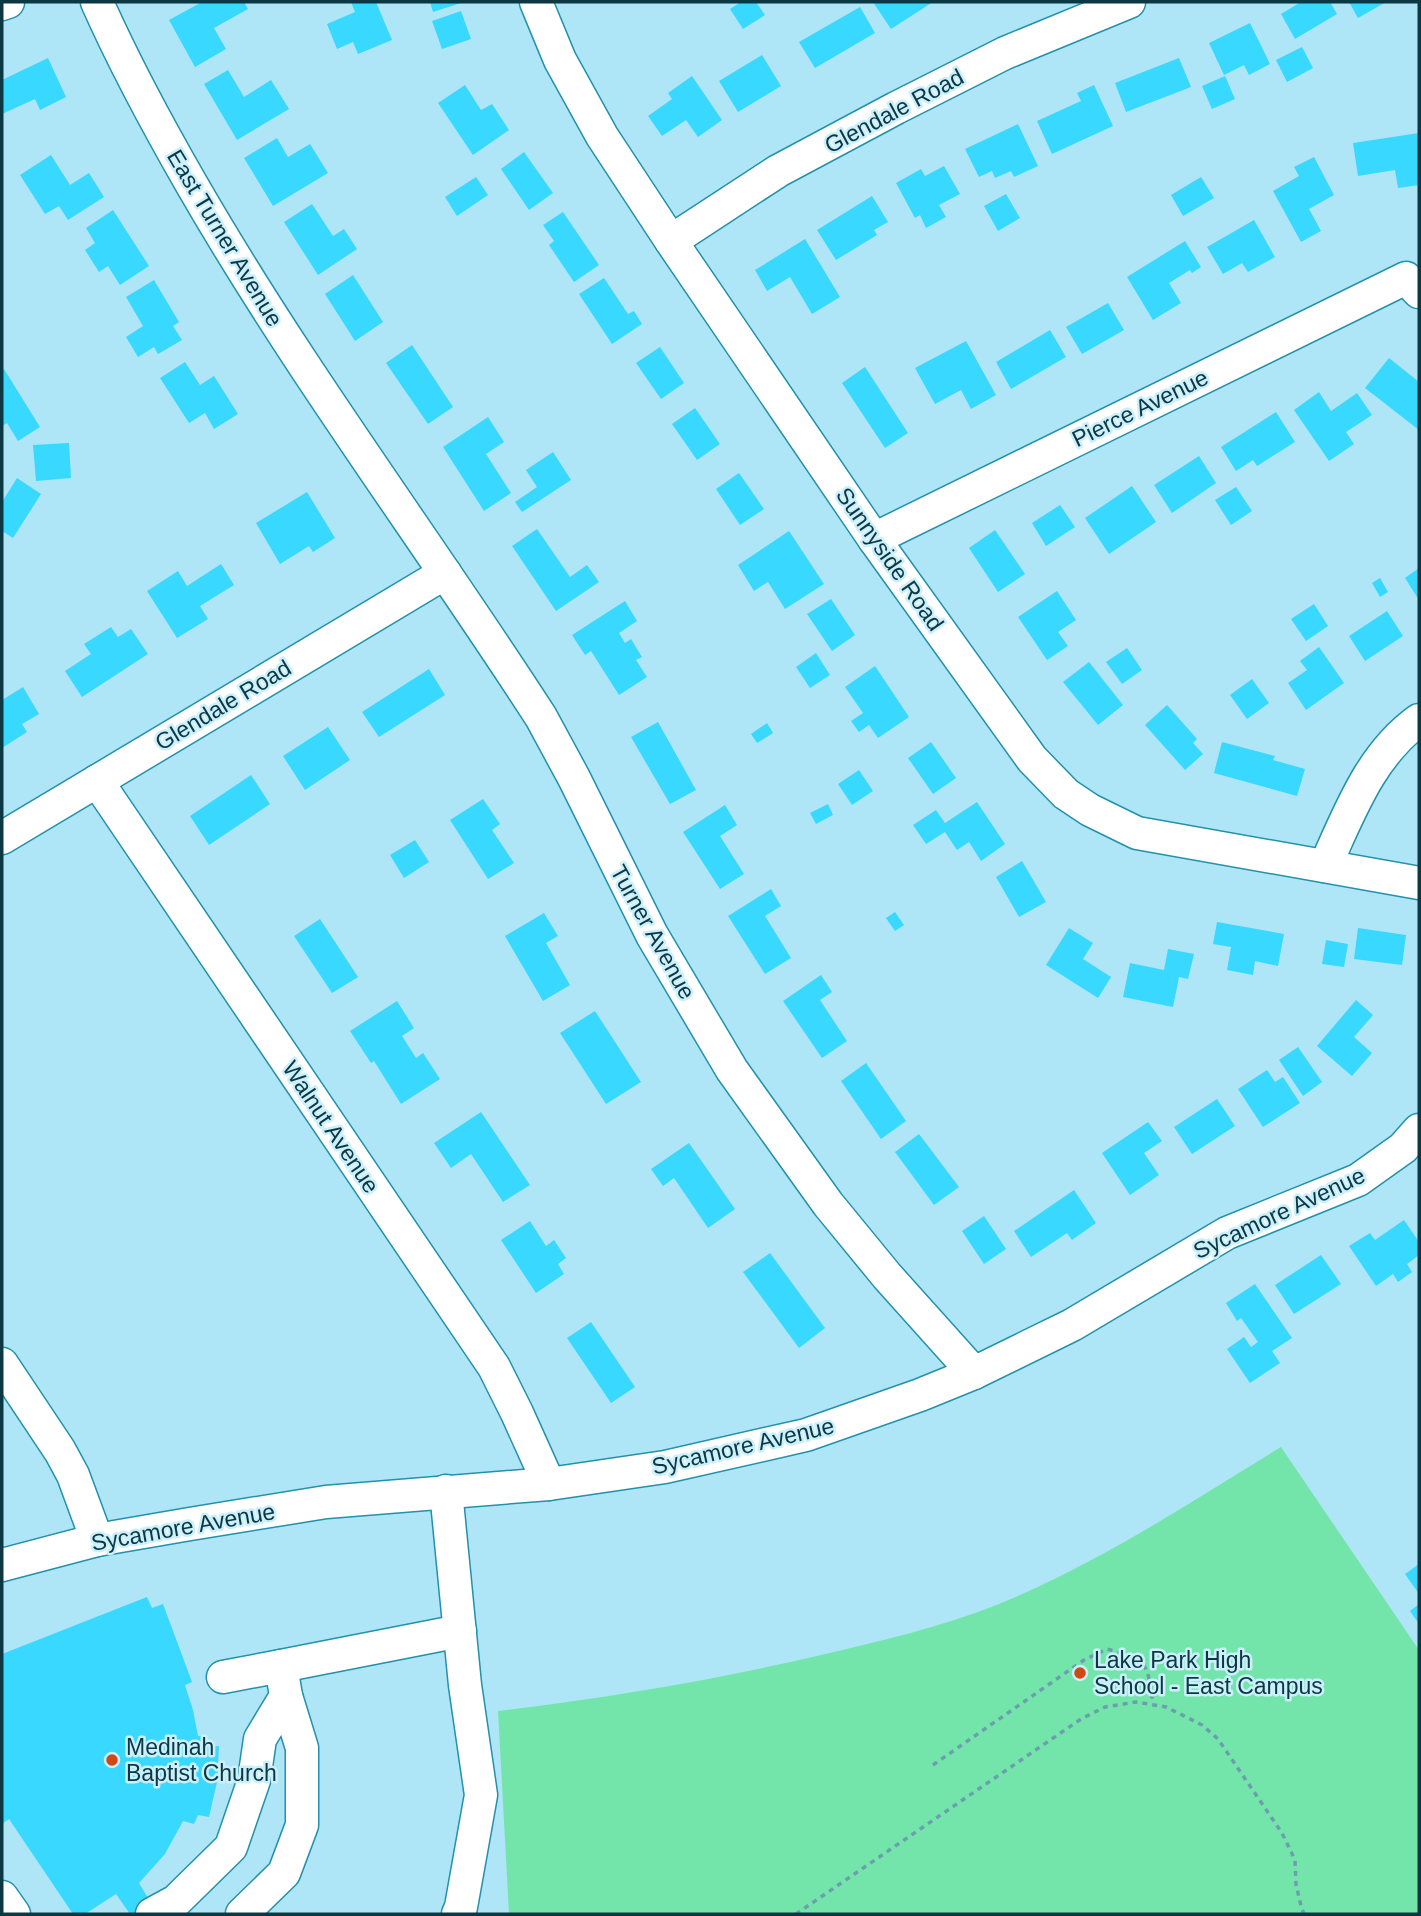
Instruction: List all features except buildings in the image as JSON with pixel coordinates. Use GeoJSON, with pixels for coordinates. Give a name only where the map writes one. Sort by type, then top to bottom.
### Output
{"type":"FeatureCollection","features":[{"type":"Feature","properties":{"kind":"street"},"geometry":{"type":"LineString","coordinates":[[2,4],[8,2]]}},
{"type":"Feature","properties":{"kind":"street","name":"East Turner Avenue"},"geometry":{"type":"LineString","coordinates":[[97,2],[165,138],[228,248],[370,464]]}},
{"type":"Feature","properties":{"kind":"street","name":"Sunnyside Road"},"geometry":{"type":"LineString","coordinates":[[536,2],[560,60],[583,102],[671,241],[874,539],[1032,760],[1066,794],[1090,810],[1137,833],[1419,883]]}},
{"type":"Feature","properties":{"kind":"street","name":"Glendale Road"},"geometry":{"type":"LineString","coordinates":[[671,241],[778,172],[896,108],[1005,53],[1129,2]]}},
{"type":"Feature","properties":{"kind":"street","name":"Pierce Avenue"},"geometry":{"type":"LineString","coordinates":[[874,539],[1413,285]]}},
{"type":"Feature","properties":{"kind":"street","name":"Turner Avenue"},"geometry":{"type":"LineString","coordinates":[[370,464],[541,717],[652,935],[732,1070],[828,1204],[887,1276],[974,1373]]}},
{"type":"Feature","properties":{"kind":"street","name":"Glendale Road"},"geometry":{"type":"LineString","coordinates":[[2,838],[445,573]]}},
{"type":"Feature","properties":{"kind":"street"},"geometry":{"type":"LineString","coordinates":[[1325,866],[1362,786],[1393,744],[1419,720]]}},
{"type":"Feature","properties":{"kind":"street","name":"Walnut Avenue"},"geometry":{"type":"LineString","coordinates":[[97,781],[494,1367],[549,1484]]}},
{"type":"Feature","properties":{"kind":"street","name":"Sycamore Avenue"},"geometry":{"type":"LineString","coordinates":[[2,1565],[97,1540],[326,1502],[549,1484],[665,1467],[806,1435],[974,1373],[1072,1325],[1227,1233],[1358,1180],[1403,1148],[1419,1130]]}},
{"type":"Feature","properties":{"kind":"street"},"geometry":{"type":"LineString","coordinates":[[2,1364],[73,1475],[97,1540]]}},
{"type":"Feature","properties":{"kind":"street"},"geometry":{"type":"LineString","coordinates":[[446,1492],[465,1685],[481,1795],[458,1914]]}},
{"type":"Feature","properties":{"kind":"street"},"geometry":{"type":"LineString","coordinates":[[223,1677],[283,1681],[460,1631]]}},
{"type":"Feature","properties":{"kind":"street"},"geometry":{"type":"LineString","coordinates":[[152,1914],[176,1901],[231,1847],[254,1780],[260,1739],[283,1681]]}},
{"type":"Feature","properties":{"kind":"street"},"geometry":{"type":"LineString","coordinates":[[242,1914],[284,1873],[302,1825],[302,1748],[283,1681]]}},
{"type":"Feature","properties":{"kind":"street"},"geometry":{"type":"LineString","coordinates":[[2,1897],[14,1914]]}},
{"type":"Feature","properties":{"kind":"path"},"geometry":{"type":"LineString","coordinates":[[933,1765],[1084,1660],[1107,1649],[1134,1656],[1148,1671],[1153,1705]]}},
{"type":"Feature","properties":{"kind":"path"},"geometry":{"type":"LineString","coordinates":[[796,1914],[1081,1720],[1105,1707],[1136,1702],[1166,1707],[1202,1725],[1218,1738],[1282,1833],[1295,1860],[1296,1884],[1304,1914]]}},
{"type":"Feature","properties":{"kind":"green space","name":"Lake Park High School - East Campus"},"geometry":{"type":"Polygon","coordinates":[[[1281,1447],[1419,1650],[1419,1914],[509,1914],[498,1711],[619,1694],[741,1672],[866,1644],[955,1620],[1036,1588],[1108,1551],[1281,1447]]]}},
{"type":"Feature","properties":{"kind":"place","name":"Lake Park High School - East Campus"},"geometry":{"type":"Point","coordinates":[1080,1673]}},
{"type":"Feature","properties":{"kind":"place","name":"Medinah Baptist Church"},"geometry":{"type":"Point","coordinates":[112,1760]}}]}
